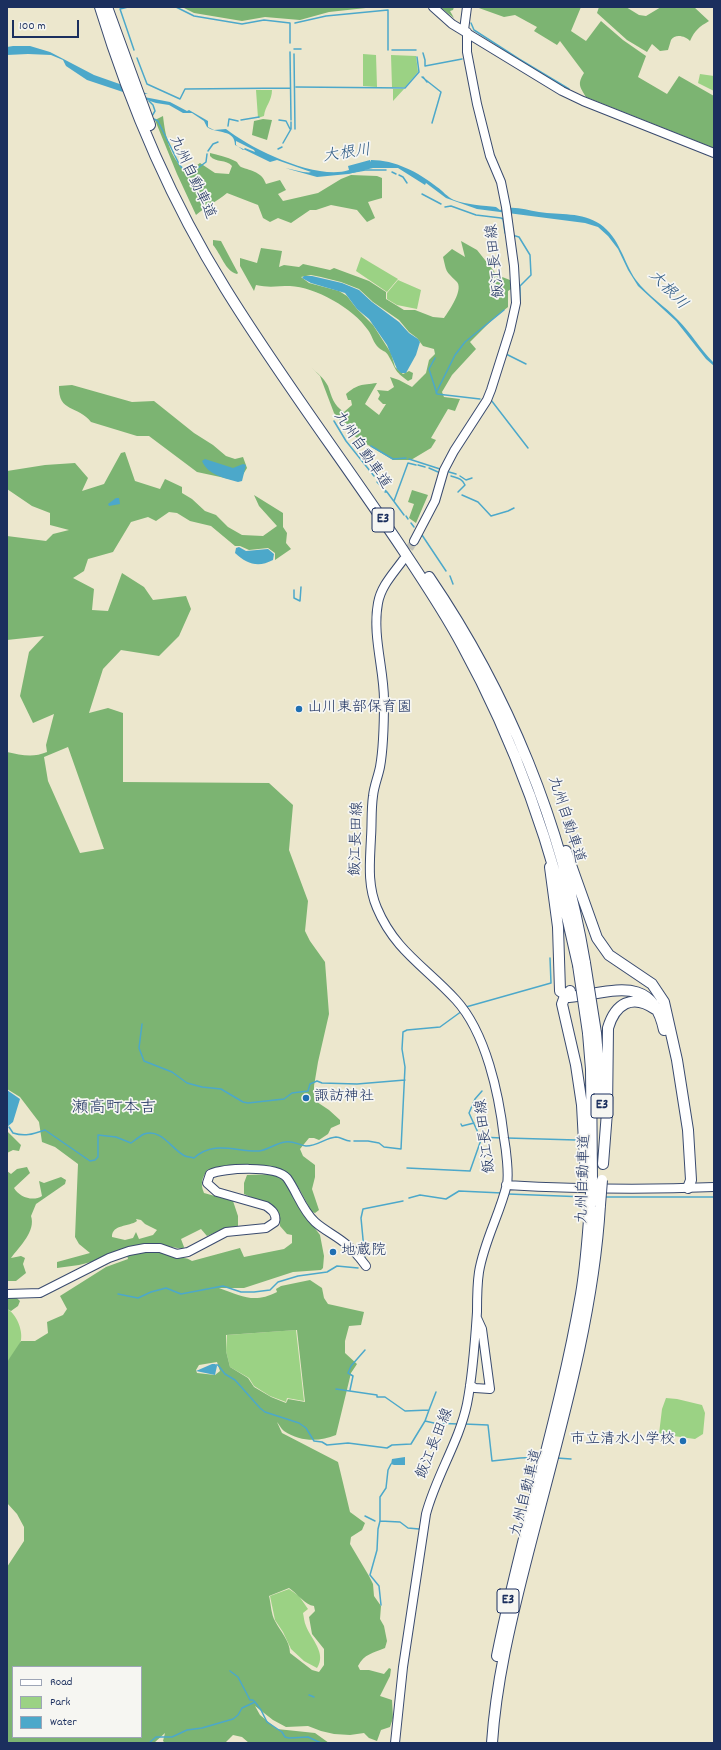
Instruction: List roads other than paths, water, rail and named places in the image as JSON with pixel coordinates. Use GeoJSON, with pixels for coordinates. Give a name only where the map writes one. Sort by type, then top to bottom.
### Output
{"type":"FeatureCollection","features":[{"type":"Feature","properties":{"kind":"highway","name":"九州自動車道"},"geometry":{"type":"LineString","coordinates":[[100,7],[137,102],[159,166],[224,287],[370,500],[437,601],[486,690],[512,746],[536,809],[559,882],[582,964]]}},
{"type":"Feature","properties":{"kind":"highway","name":"九州自動車道"},"geometry":{"type":"LineString","coordinates":[[107,7],[127,77]]}},
{"type":"Feature","properties":{"kind":"highway","name":"九州自動車道"},"geometry":{"type":"LineString","coordinates":[[137,102],[181,195],[229,284],[442,596],[469,639],[493,684],[520,742],[545,808],[569,881],[601,1090],[603,1164],[593,1180],[600,1205],[599,1227],[589,1294],[568,1396],[554,1437],[505,1613],[495,1666],[485,1743]]}},
{"type":"Feature","properties":{"kind":"highway"},"geometry":{"type":"LineString","coordinates":[[520,742],[536,775],[567,851],[597,938],[609,955],[652,984],[664,1002],[665,1017],[683,1129],[685,1180],[688,1188]]}},
{"type":"Feature","properties":{"kind":"highway"},"geometry":{"type":"LineString","coordinates":[[549,849],[550,871],[558,927],[560,991],[569,997],[618,990],[634,991],[644,994],[654,1003],[665,1017]]}},
{"type":"Feature","properties":{"kind":"highway"},"geometry":{"type":"LineString","coordinates":[[566,995],[562,1004],[576,1065],[593,1180]]}},
{"type":"Feature","properties":{"kind":"highway"},"geometry":{"type":"LineString","coordinates":[[603,1164],[607,1112],[608,1028],[611,1017],[616,1009],[624,1004],[635,1002],[647,1004],[665,1017]]}},
{"type":"Feature","properties":{"kind":"highway","name":"九州自動車道"},"geometry":{"type":"LineString","coordinates":[[554,1437],[578,1308],[586,1255],[588,1206],[593,1180],[591,1069],[592,1033]]}},
{"type":"Feature","properties":{"kind":"highway","name":"九州自動車道"},"geometry":{"type":"LineString","coordinates":[[492,1743],[504,1652],[547,1462]]}},
{"type":"Feature","properties":{"kind":"main road"},"geometry":{"type":"LineString","coordinates":[[433,7],[452,24],[466,31],[562,91],[583,101],[714,153]]}},
{"type":"Feature","properties":{"kind":"main road","name":"飯江長田線"},"geometry":{"type":"LineString","coordinates":[[414,541],[434,501],[444,470],[454,451],[486,400],[495,380],[510,330],[516,303],[506,210],[501,182],[490,156],[466,52],[467,7]]}},
{"type":"Feature","properties":{"kind":"main road","name":"飯江長田線"},"geometry":{"type":"LineString","coordinates":[[395,1743],[403,1667],[426,1514],[431,1493],[458,1433],[466,1406],[470,1385],[479,1274],[483,1254],[499,1213],[506,1185],[504,1136],[496,1088],[482,1044],[471,1022],[458,1003],[406,954],[393,939],[375,905],[370,885],[373,797],[380,766],[384,700],[383,676],[377,632],[378,605],[382,588],[403,560]]}},
{"type":"Feature","properties":{"kind":"main road"},"geometry":{"type":"LineString","coordinates":[[7,1294],[40,1293],[109,1258],[129,1251],[146,1248],[160,1248],[177,1254],[188,1252],[226,1232],[261,1229],[272,1225],[275,1222],[275,1215],[272,1210],[266,1206],[217,1192],[207,1183],[210,1174],[232,1170],[259,1169],[277,1171],[286,1177],[310,1217],[320,1226],[348,1245],[366,1266]]}},
{"type":"Feature","properties":{"kind":"main road"},"geometry":{"type":"LineString","coordinates":[[506,1185],[639,1188],[714,1187]]}},
{"type":"Feature","properties":{"kind":"main road"},"geometry":{"type":"LineString","coordinates":[[470,1385],[475,1388],[490,1389],[482,1329],[476,1317]]}},
{"type":"Feature","properties":{"kind":"water","name":"大根川"},"geometry":{"type":"Polygon","coordinates":[[[30,46],[50,52],[94,75],[148,94],[143,94],[144,97],[170,102],[187,111],[189,110],[208,121],[208,127],[214,130],[226,129],[267,154],[303,167],[320,171],[336,172],[349,170],[348,166],[370,160],[371,162],[371,160],[389,162],[414,172],[454,200],[475,205],[496,207],[500,210],[519,208],[539,212],[586,217],[593,220],[600,224],[612,236],[636,280],[683,325],[713,362],[714,366],[706,359],[676,321],[638,286],[618,249],[608,236],[598,227],[585,223],[477,209],[446,198],[426,183],[425,185],[398,168],[373,168],[348,174],[317,177],[285,168],[303,172],[311,172],[277,160],[270,162],[244,149],[245,148],[255,152],[254,150],[236,141],[236,145],[238,147],[235,145],[232,136],[229,134],[216,131],[207,127],[204,121],[192,113],[183,113],[169,105],[156,103],[87,80],[66,66],[63,60],[51,55],[7,55],[7,47],[30,46]]]}},
{"type":"Feature","properties":{"kind":"water"},"geometry":{"type":"Polygon","coordinates":[[[304,276],[312,276],[342,283],[359,290],[418,339],[420,342],[416,355],[406,373],[401,373],[397,369],[387,345],[369,319],[357,309],[345,293],[311,283],[302,278],[304,276]]]}},
{"type":"Feature","properties":{"kind":"water"},"geometry":{"type":"Polygon","coordinates":[[[205,459],[233,468],[243,464],[246,465],[242,481],[233,481],[212,473],[202,461],[205,459]]]}},
{"type":"Feature","properties":{"kind":"water"},"geometry":{"type":"Polygon","coordinates":[[[116,498],[119,498],[120,504],[109,506],[108,504],[116,498]]]}},
{"type":"Feature","properties":{"kind":"water"},"geometry":{"type":"Polygon","coordinates":[[[239,547],[246,551],[268,549],[274,554],[273,560],[262,564],[253,564],[244,560],[235,553],[236,548],[239,547]]]}},
{"type":"Feature","properties":{"kind":"water"},"geometry":{"type":"Polygon","coordinates":[[[7,1090],[20,1099],[13,1122],[7,1127],[7,1090]]]}},
{"type":"Feature","properties":{"kind":"water"},"geometry":{"type":"Polygon","coordinates":[[[212,1364],[217,1366],[215,1375],[196,1371],[212,1364]]]}},
{"type":"Feature","properties":{"kind":"water"},"geometry":{"type":"Polygon","coordinates":[[[405,1457],[405,1465],[391,1464],[392,1459],[405,1457]]]}},
{"type":"Feature","properties":{"kind":"waterway"},"geometry":{"type":"LineString","coordinates":[[128,7],[120,9],[134,50]]}},
{"type":"Feature","properties":{"kind":"waterway"},"geometry":{"type":"LineString","coordinates":[[176,7],[194,16],[242,24],[264,20],[290,23],[290,43]]}},
{"type":"Feature","properties":{"kind":"waterway"},"geometry":{"type":"LineString","coordinates":[[295,23],[326,16],[388,10],[388,50]]}},
{"type":"Feature","properties":{"kind":"waterway"},"geometry":{"type":"LineString","coordinates":[[471,23],[474,30],[569,89]]}},
{"type":"Feature","properties":{"kind":"waterway"},"geometry":{"type":"LineString","coordinates":[[294,49],[301,49]]}},
{"type":"Feature","properties":{"kind":"waterway"},"geometry":{"type":"LineString","coordinates":[[392,50],[416,50]]}},
{"type":"Feature","properties":{"kind":"waterway"},"geometry":{"type":"LineString","coordinates":[[290,52],[291,120]]}},
{"type":"Feature","properties":{"kind":"waterway"},"geometry":{"type":"LineString","coordinates":[[423,53],[425,66],[462,59]]}},
{"type":"Feature","properties":{"kind":"waterway"},"geometry":{"type":"LineString","coordinates":[[294,54],[295,129]]}},
{"type":"Feature","properties":{"kind":"waterway"},"geometry":{"type":"LineString","coordinates":[[296,87],[405,88],[419,72],[417,57]]}},
{"type":"Feature","properties":{"kind":"waterway"},"geometry":{"type":"LineString","coordinates":[[137,58],[147,84],[180,99],[185,89],[290,88]]}},
{"type":"Feature","properties":{"kind":"waterway"},"geometry":{"type":"LineString","coordinates":[[422,77],[441,92],[432,123]]}},
{"type":"Feature","properties":{"kind":"waterway"},"geometry":{"type":"LineString","coordinates":[[423,77],[427,82]]}},
{"type":"Feature","properties":{"kind":"waterway"},"geometry":{"type":"LineString","coordinates":[[149,101],[153,105],[155,111],[152,116]]}},
{"type":"Feature","properties":{"kind":"waterway"},"geometry":{"type":"LineString","coordinates":[[241,120],[259,117]]}},
{"type":"Feature","properties":{"kind":"waterway"},"geometry":{"type":"LineString","coordinates":[[154,119],[158,121],[179,164],[185,170],[189,171],[203,165],[206,162],[207,154]]}},
{"type":"Feature","properties":{"kind":"waterway"},"geometry":{"type":"LineString","coordinates":[[228,126],[229,119],[238,121]]}},
{"type":"Feature","properties":{"kind":"waterway"},"geometry":{"type":"LineString","coordinates":[[279,120],[286,121],[290,129]]}},
{"type":"Feature","properties":{"kind":"waterway"},"geometry":{"type":"LineString","coordinates":[[283,143],[291,129],[291,122]]}},
{"type":"Feature","properties":{"kind":"waterway"},"geometry":{"type":"LineString","coordinates":[[208,151],[213,144],[218,142]]}},
{"type":"Feature","properties":{"kind":"waterway"},"geometry":{"type":"LineString","coordinates":[[278,149],[282,147]]}},
{"type":"Feature","properties":{"kind":"waterway","name":"大根川"},"geometry":{"type":"LineString","coordinates":[[348,173],[365,170],[386,170]]}},
{"type":"Feature","properties":{"kind":"waterway"},"geometry":{"type":"LineString","coordinates":[[392,172],[396,174]]}},
{"type":"Feature","properties":{"kind":"waterway"},"geometry":{"type":"LineString","coordinates":[[399,175],[403,177],[407,183]]}},
{"type":"Feature","properties":{"kind":"waterway"},"geometry":{"type":"LineString","coordinates":[[422,194],[441,204]]}},
{"type":"Feature","properties":{"kind":"waterway"},"geometry":{"type":"LineString","coordinates":[[445,207],[451,206],[476,215],[501,218],[503,219],[505,233]]}},
{"type":"Feature","properties":{"kind":"waterway"},"geometry":{"type":"LineString","coordinates":[[512,235],[519,237],[530,255],[531,275],[520,286],[520,301]]}},
{"type":"Feature","properties":{"kind":"waterway"},"geometry":{"type":"LineString","coordinates":[[436,393],[455,355],[465,342],[504,310]]}},
{"type":"Feature","properties":{"kind":"waterway"},"geometry":{"type":"LineString","coordinates":[[507,353],[506,354],[526,364]]}},
{"type":"Feature","properties":{"kind":"waterway"},"geometry":{"type":"LineString","coordinates":[[435,358],[429,369],[437,394],[480,399]]}},
{"type":"Feature","properties":{"kind":"waterway"},"geometry":{"type":"LineString","coordinates":[[491,400],[528,448]]}},
{"type":"Feature","properties":{"kind":"waterway"},"geometry":{"type":"LineString","coordinates":[[334,421],[346,441],[374,476]]}},
{"type":"Feature","properties":{"kind":"waterway"},"geometry":{"type":"LineString","coordinates":[[371,446],[393,459],[406,458]]}},
{"type":"Feature","properties":{"kind":"waterway"},"geometry":{"type":"LineString","coordinates":[[409,459],[440,469]]}},
{"type":"Feature","properties":{"kind":"waterway"},"geometry":{"type":"LineString","coordinates":[[394,501],[408,463],[416,465]]}},
{"type":"Feature","properties":{"kind":"waterway"},"geometry":{"type":"LineString","coordinates":[[418,465],[425,467]]}},
{"type":"Feature","properties":{"kind":"waterway"},"geometry":{"type":"LineString","coordinates":[[429,468],[438,472]]}},
{"type":"Feature","properties":{"kind":"waterway"},"geometry":{"type":"LineString","coordinates":[[449,472],[456,474]]}},
{"type":"Feature","properties":{"kind":"waterway"},"geometry":{"type":"LineString","coordinates":[[451,476],[461,480],[465,485],[458,492]]}},
{"type":"Feature","properties":{"kind":"waterway"},"geometry":{"type":"LineString","coordinates":[[460,476],[466,480],[472,478]]}},
{"type":"Feature","properties":{"kind":"waterway"},"geometry":{"type":"LineString","coordinates":[[377,482],[387,492]]}},
{"type":"Feature","properties":{"kind":"waterway"},"geometry":{"type":"LineString","coordinates":[[385,492],[387,492],[404,515]]}},
{"type":"Feature","properties":{"kind":"waterway"},"geometry":{"type":"LineString","coordinates":[[462,495],[478,502],[491,516],[514,508]]}},
{"type":"Feature","properties":{"kind":"waterway"},"geometry":{"type":"LineString","coordinates":[[411,523],[414,527]]}},
{"type":"Feature","properties":{"kind":"waterway"},"geometry":{"type":"LineString","coordinates":[[422,535],[446,571]]}},
{"type":"Feature","properties":{"kind":"waterway"},"geometry":{"type":"LineString","coordinates":[[450,576],[453,584]]}},
{"type":"Feature","properties":{"kind":"waterway"},"geometry":{"type":"LineString","coordinates":[[294,590],[294,598],[300,601],[301,587]]}},
{"type":"Feature","properties":{"kind":"waterway"},"geometry":{"type":"LineString","coordinates":[[466,1007],[551,983],[550,958]]}},
{"type":"Feature","properties":{"kind":"waterway"},"geometry":{"type":"LineString","coordinates":[[354,1141],[368,1141],[379,1143],[384,1147],[401,1149],[405,1067],[402,1049],[403,1032],[407,1030],[440,1027],[462,1011]]}},
{"type":"Feature","properties":{"kind":"waterway"},"geometry":{"type":"LineString","coordinates":[[142,1024],[139,1048],[144,1061],[172,1072],[187,1083],[202,1087],[221,1089],[243,1102],[248,1103],[284,1099],[292,1093],[308,1091],[310,1084],[317,1081],[322,1083],[357,1084],[405,1080]]}},
{"type":"Feature","properties":{"kind":"waterway"},"geometry":{"type":"LineString","coordinates":[[482,1091],[475,1099],[469,1113],[480,1137],[502,1138]]}},
{"type":"Feature","properties":{"kind":"waterway"},"geometry":{"type":"LineString","coordinates":[[461,1124],[462,1126],[474,1123]]}},
{"type":"Feature","properties":{"kind":"waterway"},"geometry":{"type":"LineString","coordinates":[[9,1127],[13,1133],[21,1135],[33,1134],[45,1130],[90,1161],[95,1160],[98,1157],[98,1135],[116,1137],[131,1143],[144,1134],[156,1134],[166,1140],[180,1153],[194,1158],[209,1149],[217,1148],[259,1151],[288,1142],[310,1146],[336,1137],[350,1141]]}},
{"type":"Feature","properties":{"kind":"waterway"},"geometry":{"type":"LineString","coordinates":[[407,1168],[470,1171],[482,1137]]}},
{"type":"Feature","properties":{"kind":"waterway"},"geometry":{"type":"LineString","coordinates":[[507,1138],[576,1140]]}},
{"type":"Feature","properties":{"kind":"waterway"},"geometry":{"type":"LineString","coordinates":[[409,1198],[420,1195],[446,1199],[459,1191],[502,1193]]}},
{"type":"Feature","properties":{"kind":"waterway"},"geometry":{"type":"LineString","coordinates":[[508,1194],[586,1197]]}},
{"type":"Feature","properties":{"kind":"waterway"},"geometry":{"type":"LineString","coordinates":[[604,1197],[714,1197]]}},
{"type":"Feature","properties":{"kind":"waterway"},"geometry":{"type":"LineString","coordinates":[[365,1260],[361,1218],[363,1209],[403,1201]]}},
{"type":"Feature","properties":{"kind":"waterway"},"geometry":{"type":"LineString","coordinates":[[118,1294],[138,1298],[151,1292],[166,1288],[181,1294],[223,1286],[241,1292],[254,1292],[270,1290],[278,1282],[298,1276],[327,1272],[337,1266],[358,1268]]}},
{"type":"Feature","properties":{"kind":"waterway"},"geometry":{"type":"LineString","coordinates":[[350,1390],[353,1376],[348,1373],[351,1366],[365,1350]]}},
{"type":"Feature","properties":{"kind":"waterway"},"geometry":{"type":"LineString","coordinates":[[216,1365],[218,1365],[225,1374],[235,1380],[265,1412],[299,1423],[306,1428],[314,1441],[322,1442],[327,1445],[348,1443],[387,1448],[392,1445],[411,1444],[425,1421],[458,1424]]}},
{"type":"Feature","properties":{"kind":"waterway"},"geometry":{"type":"LineString","coordinates":[[336,1389],[377,1395],[377,1397],[385,1397],[405,1411],[429,1410],[425,1421]]}},
{"type":"Feature","properties":{"kind":"waterway"},"geometry":{"type":"LineString","coordinates":[[429,1410],[436,1392]]}},
{"type":"Feature","properties":{"kind":"waterway"},"geometry":{"type":"LineString","coordinates":[[464,1424],[488,1425],[492,1461],[541,1457]]}},
{"type":"Feature","properties":{"kind":"waterway"},"geometry":{"type":"LineString","coordinates":[[557,1458],[571,1459]]}},
{"type":"Feature","properties":{"kind":"waterway"},"geometry":{"type":"LineString","coordinates":[[380,1521],[380,1497],[386,1488],[388,1470],[391,1464]]}},
{"type":"Feature","properties":{"kind":"waterway"},"geometry":{"type":"LineString","coordinates":[[365,1516],[375,1521]]}},
{"type":"Feature","properties":{"kind":"waterway"},"geometry":{"type":"LineString","coordinates":[[381,1605],[379,1586],[370,1575],[377,1550],[380,1521],[400,1522],[408,1528],[419,1529]]}},
{"type":"Feature","properties":{"kind":"waterway"},"geometry":{"type":"LineString","coordinates":[[230,1671],[238,1677],[250,1700],[255,1702]]}},
{"type":"Feature","properties":{"kind":"waterway"},"geometry":{"type":"LineString","coordinates":[[309,1695],[314,1697]]}},
{"type":"Feature","properties":{"kind":"waterway"},"geometry":{"type":"LineString","coordinates":[[149,1743],[156,1737],[172,1737],[187,1730],[202,1728],[233,1719],[238,1715],[242,1708],[255,1702],[267,1722],[282,1732],[285,1737],[308,1737],[321,1743]]}},
{"type":"Feature","properties":{"kind":"tunnel"},"geometry":{"type":"LineString","coordinates":[[403,559],[414,541]]}},
{"type":"Feature","properties":{"kind":"place","name":"山川東部保育園"},"geometry":{"type":"Point","coordinates":[299,709]}},
{"type":"Feature","properties":{"kind":"place","name":"諏訪神社"},"geometry":{"type":"Point","coordinates":[306,1098]}},
{"type":"Feature","properties":{"kind":"place","name":"地蔵院"},"geometry":{"type":"Point","coordinates":[333,1252]}},
{"type":"Feature","properties":{"kind":"place","name":"市立清水小学校"},"geometry":{"type":"Point","coordinates":[683,1441]}},
{"type":"Feature","properties":{"kind":"district","name":"瀬高町本吉"},"geometry":{"type":"Point","coordinates":[114,1110]}}]}
